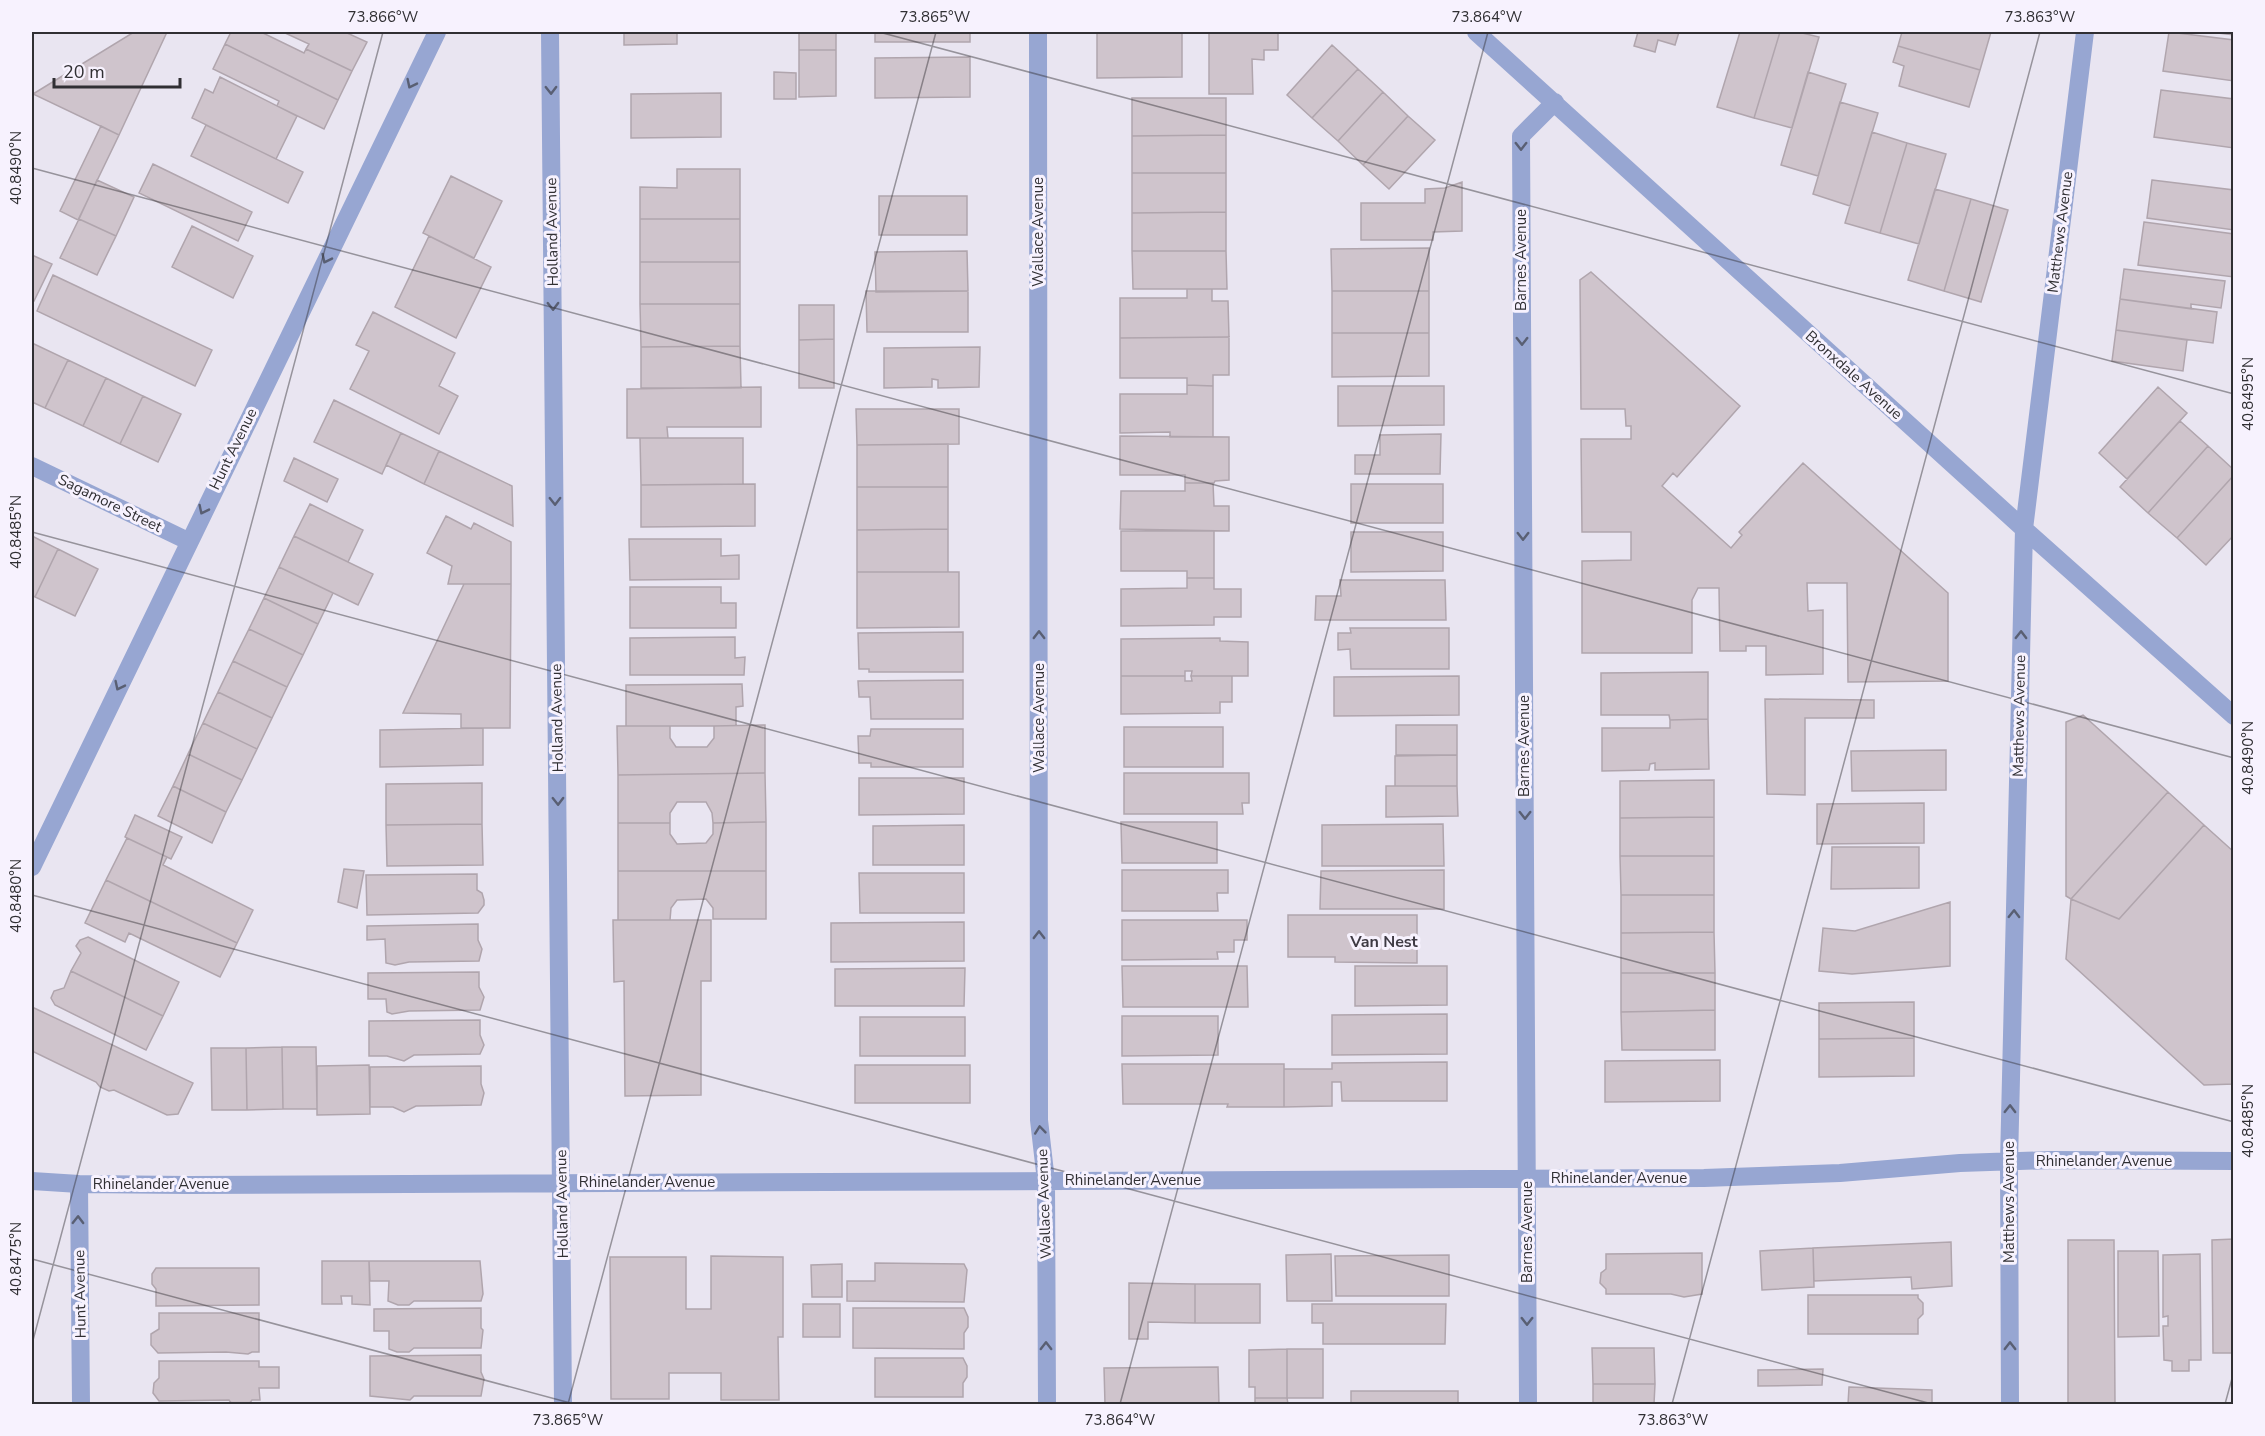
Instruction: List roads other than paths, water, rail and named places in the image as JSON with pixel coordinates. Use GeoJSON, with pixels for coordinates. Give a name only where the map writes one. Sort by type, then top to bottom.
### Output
{"type":"FeatureCollection","features":[{"type":"Feature","properties":{"kind":"street","name":"Hunt Avenue"},"geometry":{"type":"LineString","coordinates":[[32,867],[188,541],[437,32]]}},
{"type":"Feature","properties":{"kind":"street","name":"Holland Avenue"},"geometry":{"type":"LineString","coordinates":[[550,32],[563,1404]]}},
{"type":"Feature","properties":{"kind":"street","name":"Wallace Avenue"},"geometry":{"type":"LineString","coordinates":[[1038,32],[1039,1120],[1046,1181],[1047,1404]]}},
{"type":"Feature","properties":{"kind":"street","name":"Bronxdale Avenue"},"geometry":{"type":"LineString","coordinates":[[1476,32],[2024,529],[2234,716]]}},
{"type":"Feature","properties":{"kind":"street","name":"Matthews Avenue"},"geometry":{"type":"LineString","coordinates":[[2010,1404],[2008,1162],[2024,529],[2085,32]]}},
{"type":"Feature","properties":{"kind":"street","name":"Barnes Avenue"},"geometry":{"type":"LineString","coordinates":[[1528,1404],[1521,136],[1555,102]]}},
{"type":"Feature","properties":{"kind":"street","name":"Sagamore Street"},"geometry":{"type":"LineString","coordinates":[[32,466],[188,541]]}},
{"type":"Feature","properties":{"kind":"street","name":"Rhinelander Avenue"},"geometry":{"type":"LineString","coordinates":[[32,1181],[79,1184],[1766,1177],[1960,1162],[2234,1161]]}},
{"type":"Feature","properties":{"kind":"street","name":"Hunt Avenue"},"geometry":{"type":"LineString","coordinates":[[79,1184],[81,1404]]}},
{"type":"Feature","properties":{"kind":"district","name":"Van Nest"},"geometry":{"type":"Point","coordinates":[1384,942]}}]}
